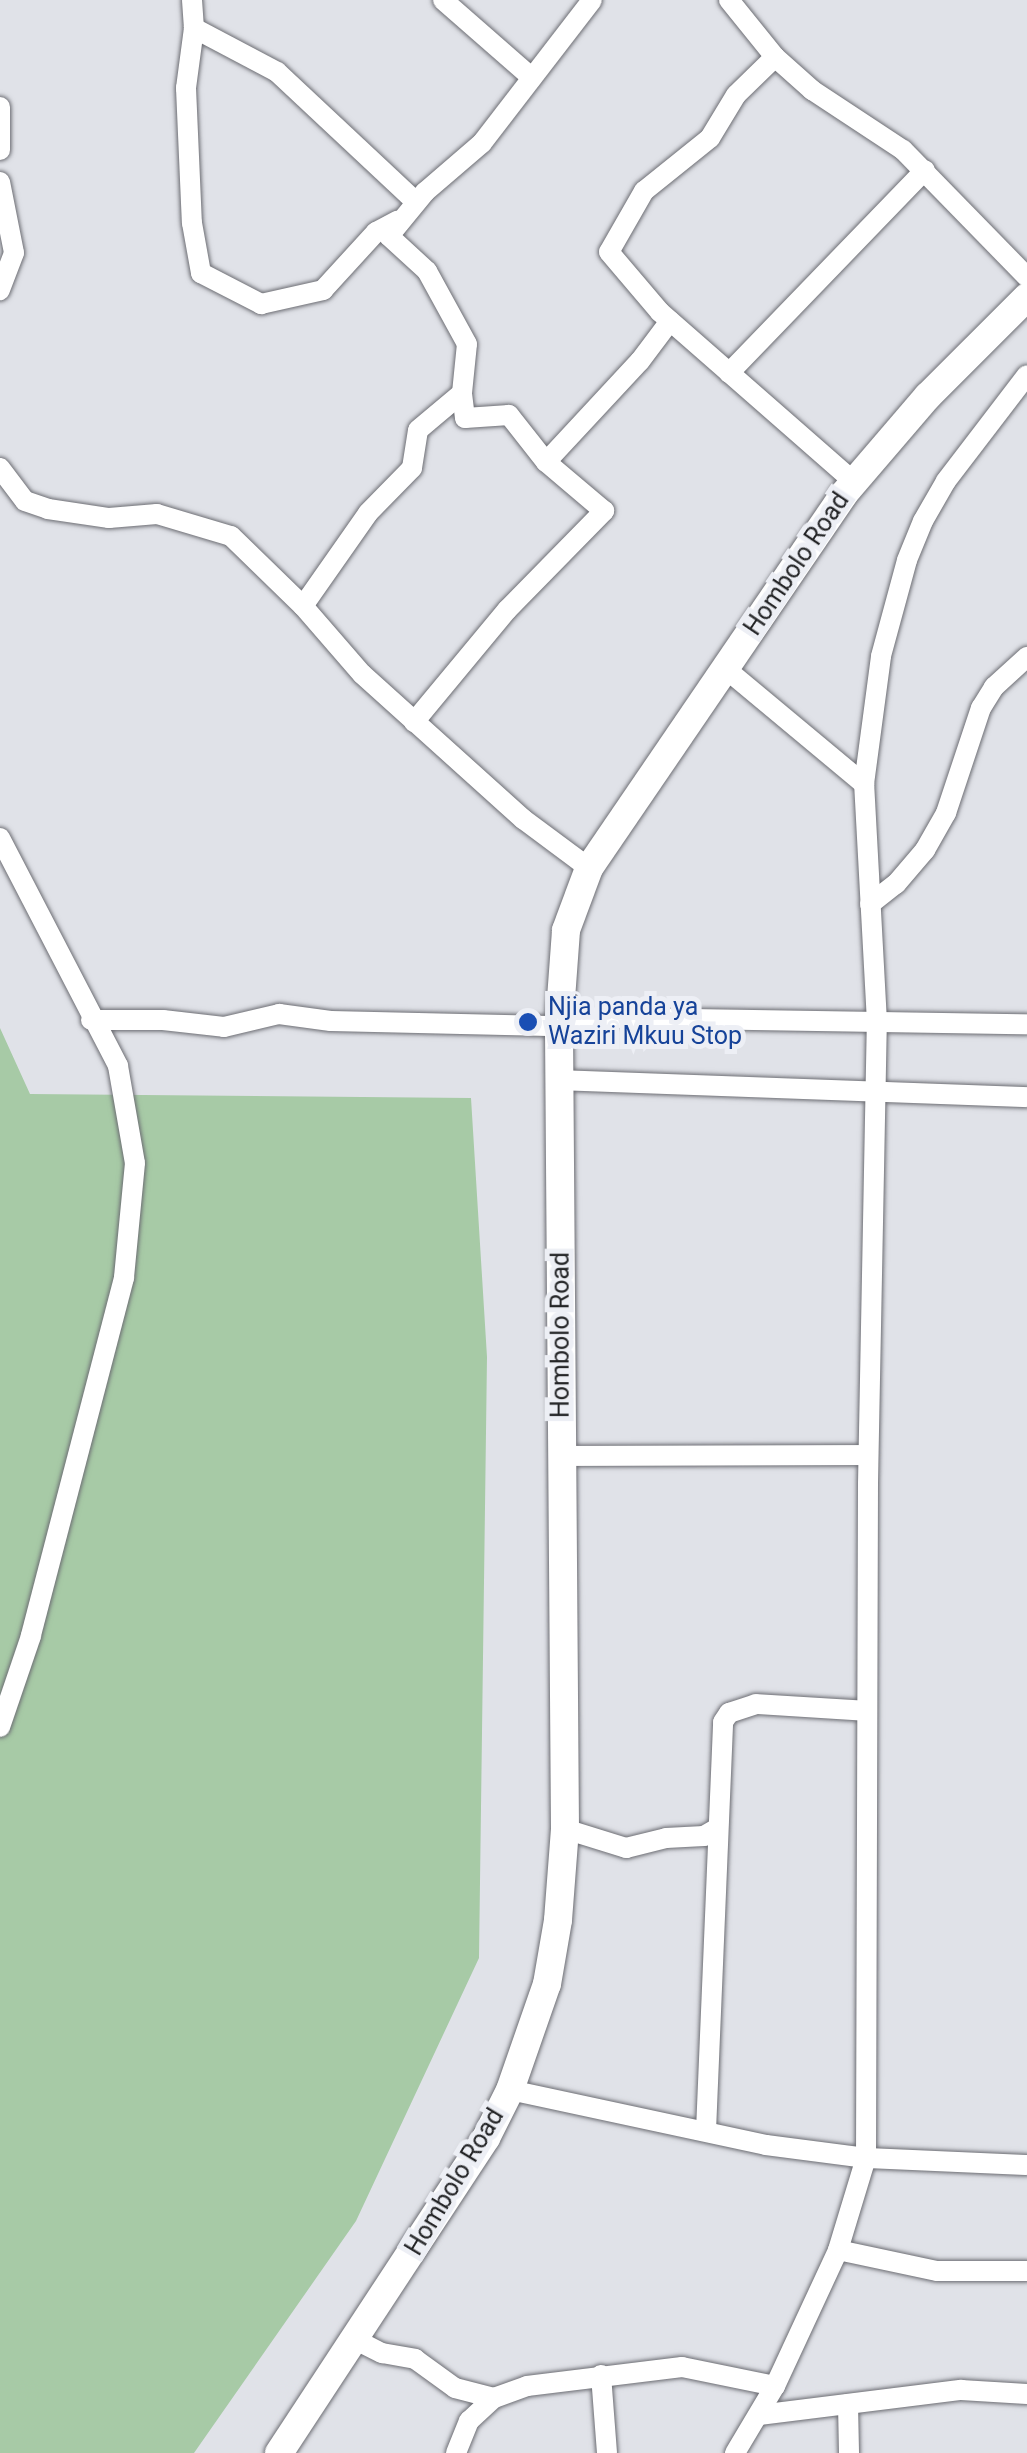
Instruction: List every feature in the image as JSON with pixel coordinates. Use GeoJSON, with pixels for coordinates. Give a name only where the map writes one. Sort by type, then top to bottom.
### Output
{"type":"FeatureCollection","features":[{"type":"Feature","properties":{"kind":"street"},"geometry":{"type":"LineString","coordinates":[[192,0],[194,28],[186,88],[192,223],[202,273],[261,304],[323,290],[376,232],[399,220],[482,143],[592,0]]}},
{"type":"Feature","properties":{"kind":"street"},"geometry":{"type":"LineString","coordinates":[[443,0],[532,78]]}},
{"type":"Feature","properties":{"kind":"street"},"geometry":{"type":"LineString","coordinates":[[729,0],[775,57],[812,90],[904,150],[1027,277]]}},
{"type":"Feature","properties":{"kind":"street"},"geometry":{"type":"LineString","coordinates":[[194,28],[276,72],[416,202]]}},
{"type":"Feature","properties":{"kind":"street"},"geometry":{"type":"LineString","coordinates":[[775,57],[736,95],[710,138],[644,191],[609,252],[670,321],[854,482]]}},
{"type":"Feature","properties":{"kind":"street"},"geometry":{"type":"LineString","coordinates":[[0,107],[0,150]]}},
{"type":"Feature","properties":{"kind":"street"},"geometry":{"type":"LineString","coordinates":[[729,373],[925,170]]}},
{"type":"Feature","properties":{"kind":"street"},"geometry":{"type":"LineString","coordinates":[[0,182],[14,253],[0,290]]}},
{"type":"Feature","properties":{"kind":"street"},"geometry":{"type":"LineString","coordinates":[[399,220],[390,241],[427,271],[467,344],[462,394],[465,418],[509,415],[546,462],[604,511],[506,610],[414,722]]}},
{"type":"Feature","properties":{"kind":"street","name":"Hombolo Road"},"geometry":{"type":"LineString","coordinates":[[279,2453],[455,2192],[510,2090],[547,1984],[558,1920],[565,1830],[559,1022],[566,930],[588,868],[854,482],[928,396],[1027,297]]}},
{"type":"Feature","properties":{"kind":"street"},"geometry":{"type":"LineString","coordinates":[[546,462],[640,360],[670,321]]}},
{"type":"Feature","properties":{"kind":"street"},"geometry":{"type":"LineString","coordinates":[[735,2453],[775,2386],[838,2250],[866,2158],[868,1456],[877,1022],[864,784],[881,656],[907,560],[946,480],[1027,375]]}},
{"type":"Feature","properties":{"kind":"street"},"geometry":{"type":"LineString","coordinates":[[302,606],[368,513],[412,468],[418,430],[462,394]]}},
{"type":"Feature","properties":{"kind":"street"},"geometry":{"type":"LineString","coordinates":[[0,468],[25,501],[48,509],[109,518],[157,514],[231,536],[302,606],[362,674],[524,819],[588,868]]}},
{"type":"Feature","properties":{"kind":"street"},"geometry":{"type":"LineString","coordinates":[[870,904],[896,884],[925,850],[946,813],[982,708],[994,687],[1027,657]]}},
{"type":"Feature","properties":{"kind":"street"},"geometry":{"type":"LineString","coordinates":[[726,669],[864,784]]}},
{"type":"Feature","properties":{"kind":"street"},"geometry":{"type":"LineString","coordinates":[[0,838],[118,1066],[135,1163],[124,1278],[31,1636],[0,1726]]}},
{"type":"Feature","properties":{"kind":"street"},"geometry":{"type":"LineString","coordinates":[[91,1020],[163,1020],[224,1027],[280,1014],[332,1020],[1027,1024]]}},
{"type":"Feature","properties":{"kind":"street"},"geometry":{"type":"LineString","coordinates":[[560,1080],[1027,1098]]}},
{"type":"Feature","properties":{"kind":"street"},"geometry":{"type":"LineString","coordinates":[[562,1456],[868,1456]]}},
{"type":"Feature","properties":{"kind":"street"},"geometry":{"type":"LineString","coordinates":[[706,2131],[720,1743],[729,1713],[740,1707],[774,1704],[867,1711]]}},
{"type":"Feature","properties":{"kind":"street"},"geometry":{"type":"LineString","coordinates":[[565,1830],[626,1848],[666,1838],[704,1836],[718,1828]]}},
{"type":"Feature","properties":{"kind":"street"},"geometry":{"type":"LineString","coordinates":[[510,2090],[766,2145],[866,2158],[1027,2165]]}},
{"type":"Feature","properties":{"kind":"street"},"geometry":{"type":"LineString","coordinates":[[838,2250],[937,2270],[1027,2271]]}},
{"type":"Feature","properties":{"kind":"street"},"geometry":{"type":"LineString","coordinates":[[356,2340],[382,2354],[415,2359],[455,2388],[494,2398]]}},
{"type":"Feature","properties":{"kind":"street"},"geometry":{"type":"LineString","coordinates":[[456,2453],[469,2421],[494,2398],[526,2386],[682,2366],[775,2386]]}},
{"type":"Feature","properties":{"kind":"street"},"geometry":{"type":"LineString","coordinates":[[600,2376],[607,2453]]}},
{"type":"Feature","properties":{"kind":"street"},"geometry":{"type":"LineString","coordinates":[[759,2414],[961,2390],[1027,2394]]}},
{"type":"Feature","properties":{"kind":"street"},"geometry":{"type":"LineString","coordinates":[[848,2404],[849,2453]]}},
{"type":"Feature","properties":{"kind":"green space"},"geometry":{"type":"Polygon","coordinates":[[[0,1028],[30,1094],[471,1098],[487,1357],[479,1958],[356,2221],[194,2453],[0,2453],[0,1028]]]}},
{"type":"Feature","properties":{"kind":"place","name":"Njia panda ya Waziri Mkuu Stop"},"geometry":{"type":"Point","coordinates":[528,1022]}}]}
